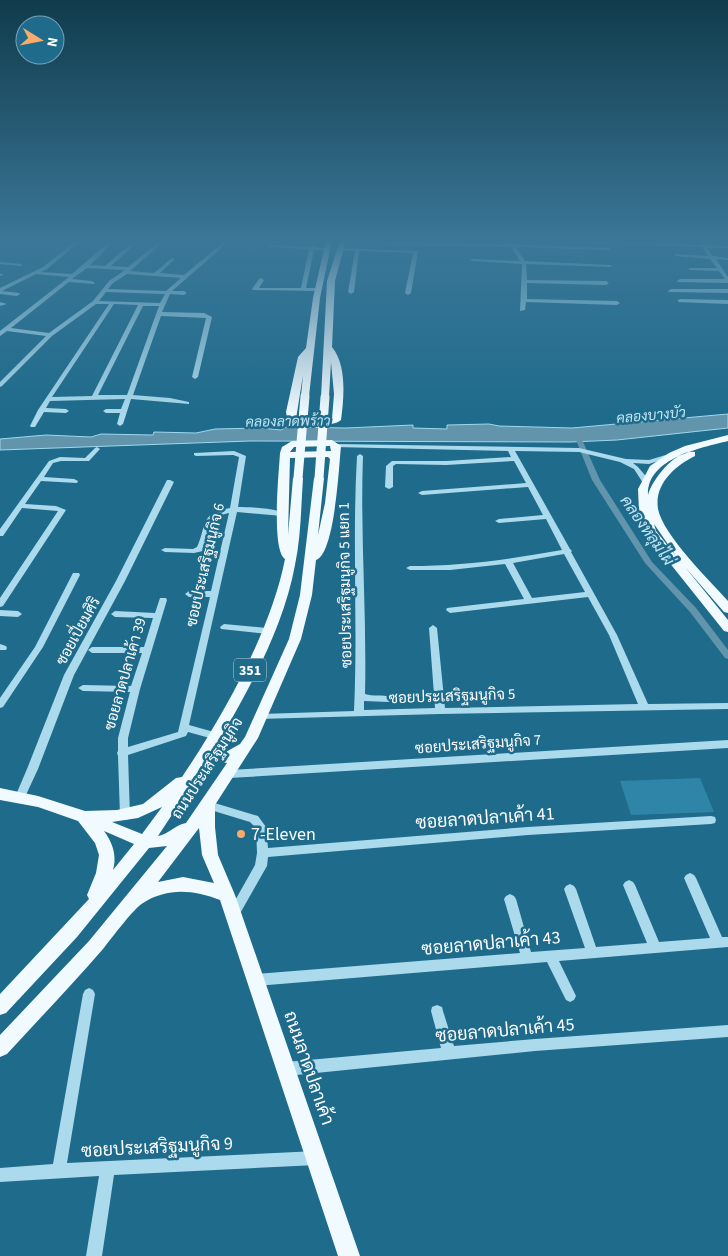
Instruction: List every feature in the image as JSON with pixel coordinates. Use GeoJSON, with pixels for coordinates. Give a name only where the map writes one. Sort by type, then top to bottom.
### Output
{"type":"FeatureCollection","features":[{"type":"Feature","properties":{"kind":"main road","name":"ถนนประเสริฐมนูกิจ"},"geometry":{"type":"LineString","coordinates":[[0,1007],[36,971],[146,842],[201,763],[217,736],[267,631],[281,596],[290,563],[309,349],[317,299]]}},
{"type":"Feature","properties":{"kind":"main road","name":"ถนนประเสริฐมนูกิจ"},"geometry":{"type":"LineString","coordinates":[[0,1048],[95,946],[136,898],[204,811],[229,774],[260,720],[295,639],[306,596],[319,478],[329,349],[330,299]]}},
{"type":"Feature","properties":{"kind":"main road"},"geometry":{"type":"LineString","coordinates":[[309,349],[302,357],[291,421],[332,422],[336,420],[338,413],[337,376],[334,355],[329,349]]}},
{"type":"Feature","properties":{"kind":"main road"},"geometry":{"type":"LineString","coordinates":[[728,438],[688,448],[672,455],[654,468],[643,489],[644,512],[651,532],[728,628]]}},
{"type":"Feature","properties":{"kind":"main road"},"geometry":{"type":"LineString","coordinates":[[290,563],[282,533],[284,457],[287,447],[292,444],[326,443],[335,453],[329,518],[320,546],[311,563]]}},
{"type":"Feature","properties":{"kind":"main road"},"geometry":{"type":"LineString","coordinates":[[728,443],[703,449],[682,458],[659,481],[654,494],[653,511],[665,534],[728,609]]}},
{"type":"Feature","properties":{"kind":"main road"},"geometry":{"type":"LineString","coordinates":[[230,710],[214,749],[214,753],[217,756],[228,758],[235,755],[260,720]]}},
{"type":"Feature","properties":{"kind":"main road"},"geometry":{"type":"LineString","coordinates":[[79,816],[125,816],[146,810],[201,763]]}},
{"type":"Feature","properties":{"kind":"main road"},"geometry":{"type":"LineString","coordinates":[[1,797],[20,797],[79,816],[146,842],[162,842],[172,839],[204,811]]}},
{"type":"Feature","properties":{"kind":"main road","name":"ถนนลาดปลาเค้า"},"geometry":{"type":"LineString","coordinates":[[204,811],[210,855],[230,904],[350,1256]]}},
{"type":"Feature","properties":{"kind":"main road"},"geometry":{"type":"LineString","coordinates":[[79,816],[101,836],[107,850],[108,862],[105,875],[82,919]]}},
{"type":"Feature","properties":{"kind":"main road"},"geometry":{"type":"LineString","coordinates":[[136,898],[178,882],[205,886],[230,904]]}},
{"type":"Feature","properties":{"kind":"street"},"geometry":{"type":"LineString","coordinates":[[3,332],[45,299]]}},
{"type":"Feature","properties":{"kind":"street"},"geometry":{"type":"LineString","coordinates":[[0,385],[50,335],[98,299]]}},
{"type":"Feature","properties":{"kind":"street"},"geometry":{"type":"LineString","coordinates":[[120,424],[165,299]]}},
{"type":"Feature","properties":{"kind":"street"},"geometry":{"type":"LineString","coordinates":[[522,310],[524,300],[617,303]]}},
{"type":"Feature","properties":{"kind":"street"},"geometry":{"type":"LineString","coordinates":[[680,301],[728,302]]}},
{"type":"Feature","properties":{"kind":"street"},"geometry":{"type":"LineString","coordinates":[[95,302],[162,305]]}},
{"type":"Feature","properties":{"kind":"street"},"geometry":{"type":"LineString","coordinates":[[33,426],[48,398],[113,302]]}},
{"type":"Feature","properties":{"kind":"street"},"geometry":{"type":"LineString","coordinates":[[94,398],[141,304]]}},
{"type":"Feature","properties":{"kind":"street"},"geometry":{"type":"LineString","coordinates":[[159,314],[204,315],[209,317],[195,377]]}},
{"type":"Feature","properties":{"kind":"street"},"geometry":{"type":"LineString","coordinates":[[3,332],[50,335]]}},
{"type":"Feature","properties":{"kind":"street"},"geometry":{"type":"LineString","coordinates":[[48,398],[161,399],[187,403]]}},
{"type":"Feature","properties":{"kind":"street"},"geometry":{"type":"LineString","coordinates":[[41,410],[66,411]]}},
{"type":"Feature","properties":{"kind":"street"},"geometry":{"type":"LineString","coordinates":[[106,411],[124,411]]}},
{"type":"Feature","properties":{"kind":"street"},"geometry":{"type":"LineString","coordinates":[[0,534],[39,479],[55,460],[87,460],[97,449]]}},
{"type":"Feature","properties":{"kind":"street"},"geometry":{"type":"LineString","coordinates":[[335,453],[344,450],[359,452],[566,450],[601,454],[622,460],[649,462],[672,455]]}},
{"type":"Feature","properties":{"kind":"street"},"geometry":{"type":"LineString","coordinates":[[511,450],[613,635],[644,707]]}},
{"type":"Feature","properties":{"kind":"street","name":"ซอยประเสริฐมนูกิจ 5 แยก 1"},"geometry":{"type":"LineString","coordinates":[[359,452],[361,664],[359,714]]}},
{"type":"Feature","properties":{"kind":"street","name":"ซอยประเสริฐมนูกิจ 6"},"geometry":{"type":"LineString","coordinates":[[184,727],[234,508],[243,456],[234,454],[196,454]]}},
{"type":"Feature","properties":{"kind":"street"},"geometry":{"type":"LineString","coordinates":[[389,487],[390,466],[394,462],[446,463],[515,459]]}},
{"type":"Feature","properties":{"kind":"street"},"geometry":{"type":"LineString","coordinates":[[622,460],[636,468],[646,481]]}},
{"type":"Feature","properties":{"kind":"street"},"geometry":{"type":"LineString","coordinates":[[39,479],[74,482]]}},
{"type":"Feature","properties":{"kind":"street","name":"ซอยเปี่ยมศิริ"},"geometry":{"type":"LineString","coordinates":[[20,797],[34,769],[65,684],[85,643],[121,581],[170,482]]}},
{"type":"Feature","properties":{"kind":"street"},"geometry":{"type":"LineString","coordinates":[[422,493],[530,485]]}},
{"type":"Feature","properties":{"kind":"street"},"geometry":{"type":"LineString","coordinates":[[0,604],[62,510],[20,506]]}},
{"type":"Feature","properties":{"kind":"street"},"geometry":{"type":"LineString","coordinates":[[165,550],[194,551],[200,549],[208,521],[212,517],[234,508],[282,514]]}},
{"type":"Feature","properties":{"kind":"street"},"geometry":{"type":"LineString","coordinates":[[499,521],[548,517]]}},
{"type":"Feature","properties":{"kind":"street"},"geometry":{"type":"LineString","coordinates":[[410,568],[458,568],[508,562],[568,551]]}},
{"type":"Feature","properties":{"kind":"street"},"geometry":{"type":"LineString","coordinates":[[508,562],[529,601]]}},
{"type":"Feature","properties":{"kind":"street"},"geometry":{"type":"LineString","coordinates":[[0,705],[39,647],[76,575]]}},
{"type":"Feature","properties":{"kind":"street"},"geometry":{"type":"LineString","coordinates":[[189,594],[214,594]]}},
{"type":"Feature","properties":{"kind":"street"},"geometry":{"type":"LineString","coordinates":[[450,610],[591,594]]}},
{"type":"Feature","properties":{"kind":"street","name":"ซอยลาดปลาเค้า 39"},"geometry":{"type":"LineString","coordinates":[[125,816],[123,738],[146,650],[163,600]]}},
{"type":"Feature","properties":{"kind":"street"},"geometry":{"type":"LineString","coordinates":[[0,613],[18,614]]}},
{"type":"Feature","properties":{"kind":"street"},"geometry":{"type":"LineString","coordinates":[[116,614],[157,616]]}},
{"type":"Feature","properties":{"kind":"street"},"geometry":{"type":"LineString","coordinates":[[224,627],[267,631]]}},
{"type":"Feature","properties":{"kind":"street"},"geometry":{"type":"LineString","coordinates":[[433,628],[440,711]]}},
{"type":"Feature","properties":{"kind":"street"},"geometry":{"type":"LineString","coordinates":[[92,650],[146,650]]}},
{"type":"Feature","properties":{"kind":"street"},"geometry":{"type":"LineString","coordinates":[[83,688],[135,689]]}},
{"type":"Feature","properties":{"kind":"street"},"geometry":{"type":"LineString","coordinates":[[359,695],[368,699],[388,700]]}},
{"type":"Feature","properties":{"kind":"street","name":"ซอยประเสริฐมนูกิจ 5"},"geometry":{"type":"LineString","coordinates":[[260,720],[440,711],[728,706]]}},
{"type":"Feature","properties":{"kind":"street"},"geometry":{"type":"LineString","coordinates":[[122,753],[183,734],[184,727],[217,736]]}},
{"type":"Feature","properties":{"kind":"street","name":"ซอยประเสริฐมนูกิจ 7"},"geometry":{"type":"LineString","coordinates":[[229,774],[728,744]]}},
{"type":"Feature","properties":{"kind":"street"},"geometry":{"type":"LineString","coordinates":[[204,811],[254,819],[259,822],[263,853],[256,876],[230,904]]}},
{"type":"Feature","properties":{"kind":"street","name":"ซอยลาดปลาเค้า 41"},"geometry":{"type":"LineString","coordinates":[[263,853],[528,831],[711,820]]}},
{"type":"Feature","properties":{"kind":"street"},"geometry":{"type":"LineString","coordinates":[[690,878],[723,942]]}},
{"type":"Feature","properties":{"kind":"street"},"geometry":{"type":"LineString","coordinates":[[629,885],[654,947]]}},
{"type":"Feature","properties":{"kind":"street"},"geometry":{"type":"LineString","coordinates":[[570,889],[592,952]]}},
{"type":"Feature","properties":{"kind":"street"},"geometry":{"type":"LineString","coordinates":[[510,900],[527,958]]}},
{"type":"Feature","properties":{"kind":"street","name":"ซอยลาดปลาเค้า 43"},"geometry":{"type":"LineString","coordinates":[[256,980],[723,942]]}},
{"type":"Feature","properties":{"kind":"street"},"geometry":{"type":"LineString","coordinates":[[550,956],[570,996]]}},
{"type":"Feature","properties":{"kind":"street"},"geometry":{"type":"LineString","coordinates":[[59,1170],[90,994]]}},
{"type":"Feature","properties":{"kind":"street"},"geometry":{"type":"LineString","coordinates":[[437,1011],[449,1054]]}},
{"type":"Feature","properties":{"kind":"street","name":"ซอยลาดปลาเค้า 45"},"geometry":{"type":"LineString","coordinates":[[286,1069],[728,1031]]}},
{"type":"Feature","properties":{"kind":"street","name":"ซอยประเสริฐมนูกิจ 9"},"geometry":{"type":"LineString","coordinates":[[0,1175],[59,1170],[107,1170],[317,1158]]}},
{"type":"Feature","properties":{"kind":"street"},"geometry":{"type":"LineString","coordinates":[[94,1256],[107,1170]]}},
{"type":"Feature","properties":{"kind":"shaded area"},"geometry":{"type":"Polygon","coordinates":[[[728,414],[728,428],[617,440],[571,442],[250,441],[0,450],[0,439],[46,435],[91,437],[101,434],[153,435],[154,432],[196,433],[215,429],[261,428],[281,430],[286,427],[346,428],[413,425],[413,428],[447,429],[447,425],[489,424],[499,426],[572,428],[728,414]]]}},
{"type":"Feature","properties":{"kind":"shaded area"},"geometry":{"type":"Polygon","coordinates":[[[700,778],[714,812],[631,815],[620,781],[700,778]]]}},
{"type":"Feature","properties":{"kind":"waterway","name":"คลองหลุมไผ่"},"geometry":{"type":"LineString","coordinates":[[577,435],[596,480],[649,563],[693,610],[728,656]]}},
{"type":"Feature","properties":{"kind":"place","name":"7-Eleven"},"geometry":{"type":"Point","coordinates":[241,834]}},
{"type":"Feature","properties":{"kind":"water label","name":"คลองบางบัว"},"geometry":{"type":"Point","coordinates":[651,415]}},
{"type":"Feature","properties":{"kind":"water label","name":"คลองลาดพร้าว"},"geometry":{"type":"Point","coordinates":[288,421]}}]}
